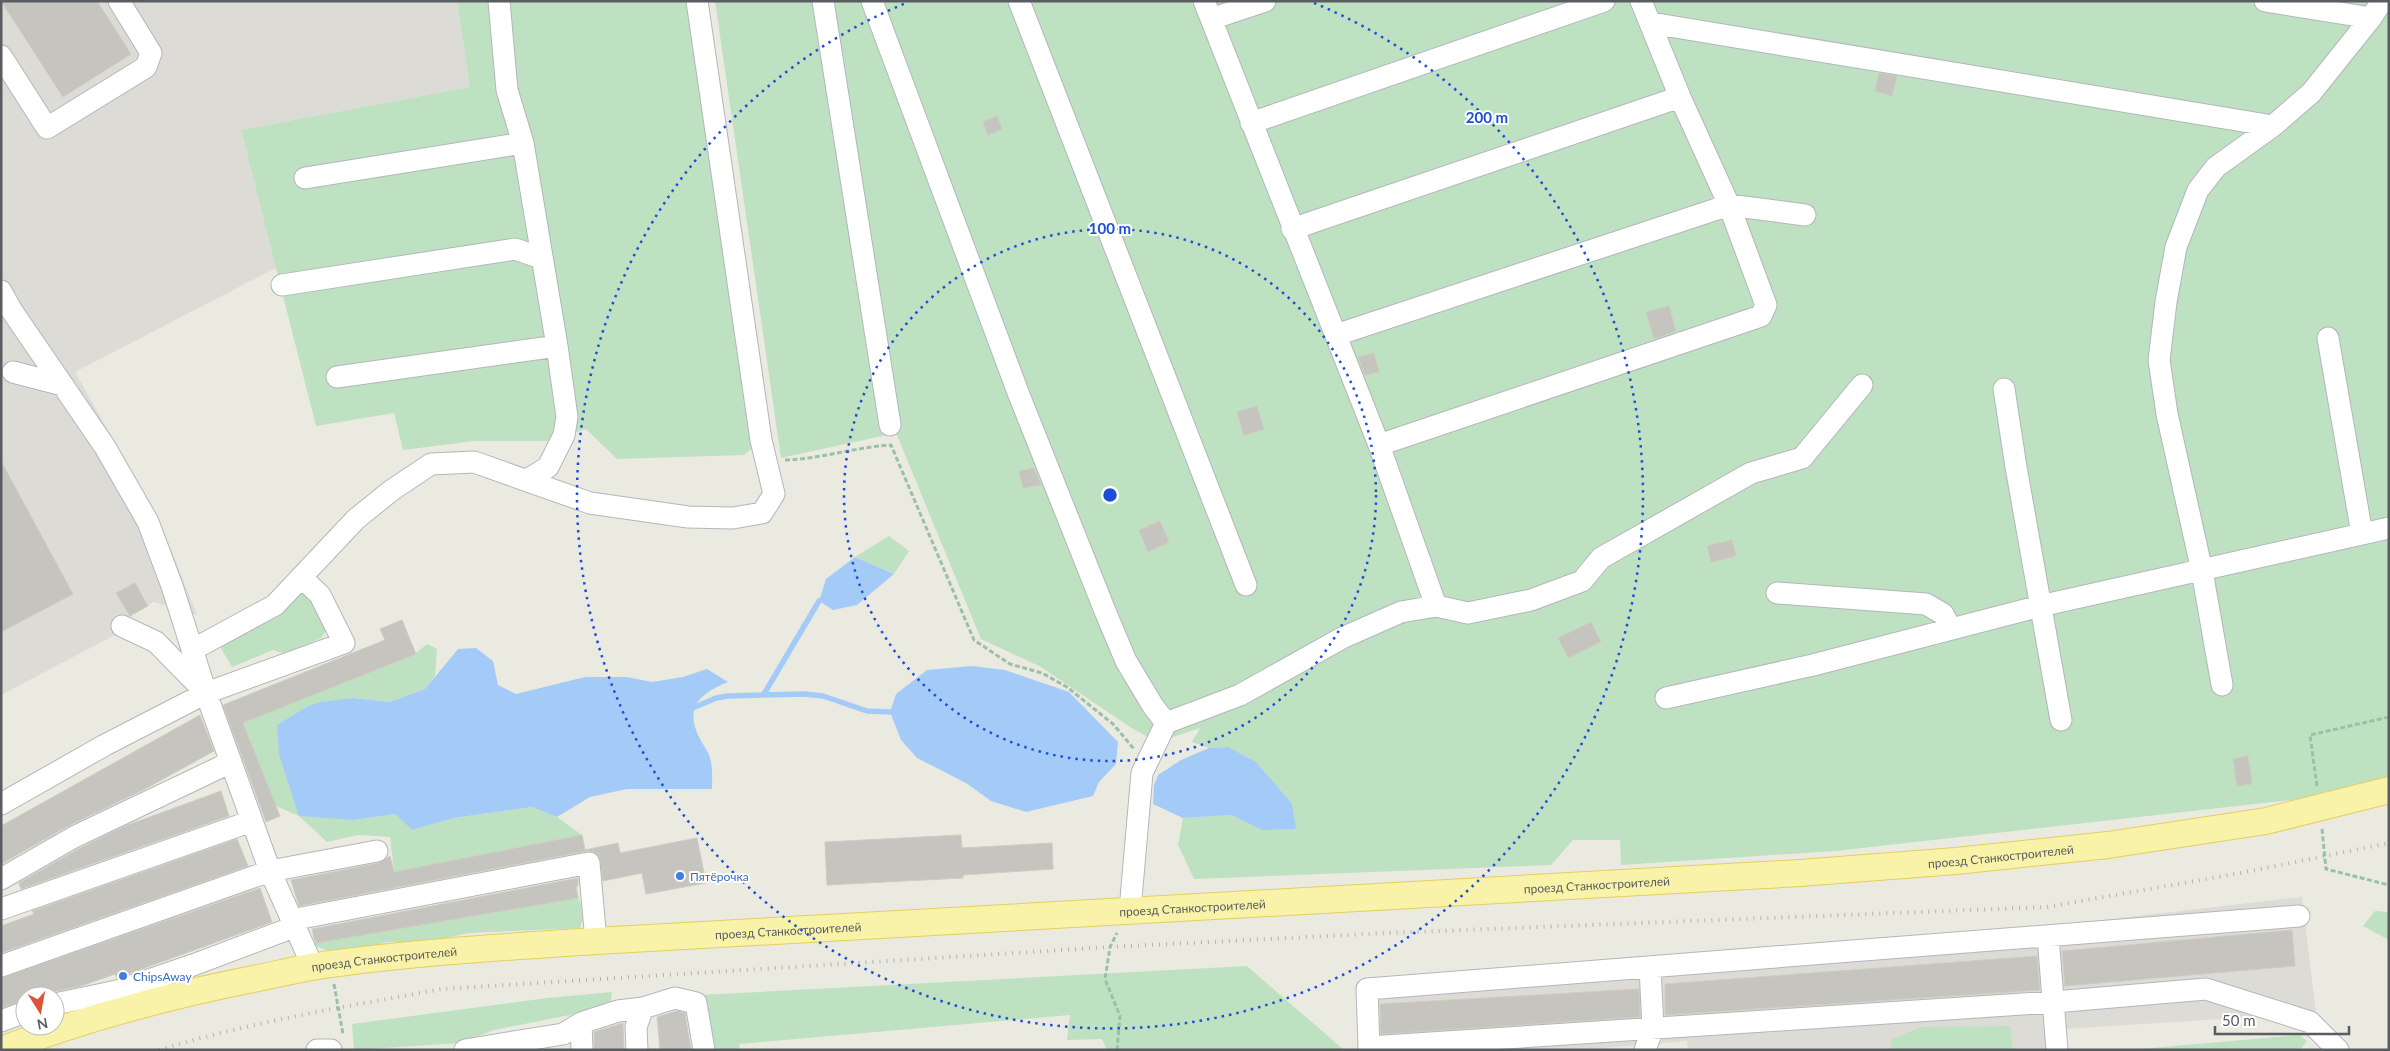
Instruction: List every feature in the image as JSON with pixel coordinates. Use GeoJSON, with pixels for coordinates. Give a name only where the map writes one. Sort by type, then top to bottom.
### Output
{"type":"FeatureCollection","features":[{"type":"Feature","properties":{"kind":"main road","name":"проезд Станкостроителей"},"geometry":{"type":"LineString","coordinates":[[65,1025],[204,989],[323,971],[404,955],[596,941],[1800,873],[1956,862],[2108,844],[2266,821],[2389,790]]}},
{"type":"Feature","properties":{"kind":"main road","name":"проезд Станкостроителей"},"geometry":{"type":"LineString","coordinates":[[1,1050],[31,1036]]}},
{"type":"Feature","properties":{"kind":"street"},"geometry":{"type":"LineString","coordinates":[[1,56],[47,128],[146,66],[151,53],[119,1]]}},
{"type":"Feature","properties":{"kind":"street"},"geometry":{"type":"LineString","coordinates":[[499,1],[507,90],[523,143],[567,417],[564,435],[548,468],[527,480]]}},
{"type":"Feature","properties":{"kind":"street"},"geometry":{"type":"LineString","coordinates":[[192,650],[275,604],[356,519],[392,490],[431,464],[474,462],[590,503],[688,517],[733,518],[762,513],[774,494],[761,440],[697,1]]}},
{"type":"Feature","properties":{"kind":"street"},"geometry":{"type":"LineString","coordinates":[[823,1],[890,425]]}},
{"type":"Feature","properties":{"kind":"street"},"geometry":{"type":"LineString","coordinates":[[872,1],[1012,377],[1102,603],[1126,661],[1153,706],[1166,723]]}},
{"type":"Feature","properties":{"kind":"street"},"geometry":{"type":"LineString","coordinates":[[1019,1],[1246,585]]}},
{"type":"Feature","properties":{"kind":"street"},"geometry":{"type":"LineString","coordinates":[[1265,1],[1207,10],[1379,445],[1436,606]]}},
{"type":"Feature","properties":{"kind":"street"},"geometry":{"type":"LineString","coordinates":[[1251,123],[1604,1]]}},
{"type":"Feature","properties":{"kind":"street"},"geometry":{"type":"LineString","coordinates":[[1379,445],[1761,316],[1766,305],[1729,205],[1680,97],[1641,1]]}},
{"type":"Feature","properties":{"kind":"street"},"geometry":{"type":"LineString","coordinates":[[2265,1],[2376,10]]}},
{"type":"Feature","properties":{"kind":"street"},"geometry":{"type":"LineString","coordinates":[[2222,686],[2202,571],[2167,414],[2159,360],[2166,302],[2176,247],[2198,190],[2216,167],[2273,126],[2311,93],[2376,10]]}},
{"type":"Feature","properties":{"kind":"street"},"geometry":{"type":"LineString","coordinates":[[1651,24],[2273,126]]}},
{"type":"Feature","properties":{"kind":"street"},"geometry":{"type":"LineString","coordinates":[[1292,229],[1680,97]]}},
{"type":"Feature","properties":{"kind":"street"},"geometry":{"type":"LineString","coordinates":[[305,178],[523,143]]}},
{"type":"Feature","properties":{"kind":"street"},"geometry":{"type":"LineString","coordinates":[[1336,335],[1729,205],[1805,215]]}},
{"type":"Feature","properties":{"kind":"street"},"geometry":{"type":"LineString","coordinates":[[282,285],[514,249],[541,258]]}},
{"type":"Feature","properties":{"kind":"street"},"geometry":{"type":"LineString","coordinates":[[1,291],[12,311],[104,447],[148,522],[172,586],[206,693],[270,871],[292,923],[323,971]]}},
{"type":"Feature","properties":{"kind":"street"},"geometry":{"type":"LineString","coordinates":[[2328,338],[2362,534]]}},
{"type":"Feature","properties":{"kind":"street"},"geometry":{"type":"LineString","coordinates":[[336,377],[557,346]]}},
{"type":"Feature","properties":{"kind":"street"},"geometry":{"type":"LineString","coordinates":[[13,372],[63,385]]}},
{"type":"Feature","properties":{"kind":"street"},"geometry":{"type":"LineString","coordinates":[[1130,910],[1142,773],[1166,723],[1240,695],[1342,638],[1401,612],[1436,606],[1468,613],[1531,600],[1582,581],[1601,558],[1751,473],[1802,458],[1862,386]]}},
{"type":"Feature","properties":{"kind":"street"},"geometry":{"type":"LineString","coordinates":[[2004,390],[2061,720]]}},
{"type":"Feature","properties":{"kind":"street"},"geometry":{"type":"LineString","coordinates":[[1666,698],[1813,665],[2040,606],[2389,528]]}},
{"type":"Feature","properties":{"kind":"street"},"geometry":{"type":"LineString","coordinates":[[1,804],[105,745],[206,693],[344,643],[320,595],[301,577]]}},
{"type":"Feature","properties":{"kind":"street"},"geometry":{"type":"LineString","coordinates":[[1777,593],[1926,604],[1943,614],[1951,630]]}},
{"type":"Feature","properties":{"kind":"street"},"geometry":{"type":"LineString","coordinates":[[122,626],[156,642],[206,693]]}},
{"type":"Feature","properties":{"kind":"street"},"geometry":{"type":"LineString","coordinates":[[1,879],[74,837],[231,762]]}},
{"type":"Feature","properties":{"kind":"street"},"geometry":{"type":"LineString","coordinates":[[1,884],[6,908],[252,821]]}},
{"type":"Feature","properties":{"kind":"street"},"geometry":{"type":"LineString","coordinates":[[1,966],[270,871],[377,851]]}},
{"type":"Feature","properties":{"kind":"street"},"geometry":{"type":"LineString","coordinates":[[65,1002],[117,991],[193,965],[292,923],[589,863],[596,941]]}},
{"type":"Feature","properties":{"kind":"street"},"geometry":{"type":"LineString","coordinates":[[2299,916],[1367,989],[1369,1048],[2054,1002],[2206,989],[2310,1022],[2338,1050]]}},
{"type":"Feature","properties":{"kind":"street"},"geometry":{"type":"LineString","coordinates":[[2048,936],[2057,1050]]}},
{"type":"Feature","properties":{"kind":"street"},"geometry":{"type":"LineString","coordinates":[[193,965],[204,989]]}},
{"type":"Feature","properties":{"kind":"street"},"geometry":{"type":"LineString","coordinates":[[1645,1050],[1653,1028],[1650,967]]}},
{"type":"Feature","properties":{"kind":"street"},"geometry":{"type":"LineString","coordinates":[[465,1050],[563,1034],[581,1023],[618,1011],[643,1008],[675,998],[696,1003],[704,1050]]}},
{"type":"Feature","properties":{"kind":"street"},"geometry":{"type":"LineString","coordinates":[[637,1050],[636,1027],[643,1008]]}},
{"type":"Feature","properties":{"kind":"street"},"geometry":{"type":"LineString","coordinates":[[1,1020],[15,1015]]}},
{"type":"Feature","properties":{"kind":"street"},"geometry":{"type":"LineString","coordinates":[[581,1023],[582,1050]]}},
{"type":"Feature","properties":{"kind":"street"},"geometry":{"type":"LineString","coordinates":[[317,1050],[338,1046]]}},
{"type":"Feature","properties":{"kind":"path"},"geometry":{"type":"LineString","coordinates":[[782,460],[807,459],[863,447],[891,445],[974,640],[1010,664],[1042,673],[1067,687],[1118,730],[1134,749],[1142,773]]}},
{"type":"Feature","properties":{"kind":"path"},"geometry":{"type":"LineString","coordinates":[[1117,1050],[1120,1016],[1105,979],[1110,947],[1130,910]]}},
{"type":"Feature","properties":{"kind":"path"},"geometry":{"type":"LineString","coordinates":[[323,971],[338,1046]]}},
{"type":"Feature","properties":{"kind":"shaded area"},"geometry":{"type":"Polygon","coordinates":[[[1,1],[457,1],[470,87],[241,130],[276,268],[75,372],[161,524],[197,615],[154,602],[129,617],[115,635],[1,695],[1,1]]]}},
{"type":"Feature","properties":{"kind":"shaded area"},"geometry":{"type":"Polygon","coordinates":[[[2302,897],[2316,1013],[2065,1029],[2066,1050],[1688,1050],[1687,1041],[1583,1050],[1364,1050],[1356,982],[1999,932],[2302,897]]]}},
{"type":"Feature","properties":{"kind":"green space"},"geometry":{"type":"Polygon","coordinates":[[[457,1],[704,1],[761,440],[744,455],[617,459],[586,429],[547,441],[475,441],[403,450],[394,413],[316,426],[241,130],[470,87],[457,1]]]}},
{"type":"Feature","properties":{"kind":"green space"},"geometry":{"type":"Polygon","coordinates":[[[715,1],[2389,1],[2389,779],[2299,799],[1835,851],[1621,865],[1620,840],[1573,840],[1551,865],[1194,879],[1178,845],[1183,818],[1231,815],[1262,830],[1228,747],[1209,748],[1192,742],[1200,728],[1158,742],[1133,729],[1041,667],[981,639],[896,433],[781,458],[715,1]]]}},
{"type":"Feature","properties":{"kind":"green space"},"geometry":{"type":"Polygon","coordinates":[[[889,536],[909,551],[894,574],[855,557],[889,536]]]}},
{"type":"Feature","properties":{"kind":"green space"},"geometry":{"type":"Polygon","coordinates":[[[302,589],[320,607],[328,628],[321,638],[286,654],[273,650],[232,667],[219,645],[302,589]]]}},
{"type":"Feature","properties":{"kind":"green space"},"geometry":{"type":"Polygon","coordinates":[[[427,644],[437,649],[435,676],[425,689],[390,702],[354,698],[354,820],[395,814],[412,830],[454,818],[532,807],[557,817],[582,835],[394,872],[390,837],[358,835],[327,842],[299,816],[276,806],[243,723],[415,654],[427,644]]]}},
{"type":"Feature","properties":{"kind":"green space"},"geometry":{"type":"Polygon","coordinates":[[[578,898],[585,911],[580,928],[468,933],[429,942],[387,942],[365,948],[326,950],[313,945],[315,943],[578,898]]]}},
{"type":"Feature","properties":{"kind":"green space"},"geometry":{"type":"Polygon","coordinates":[[[2375,911],[2389,912],[2389,940],[2363,926],[2375,911]]]}},
{"type":"Feature","properties":{"kind":"green space"},"geometry":{"type":"Polygon","coordinates":[[[1247,966],[1344,1050],[1107,1050],[1102,1039],[1067,1040],[1070,1015],[739,1044],[740,1050],[713,1050],[702,995],[1247,966]]]}},
{"type":"Feature","properties":{"kind":"green space"},"geometry":{"type":"Polygon","coordinates":[[[612,992],[610,1007],[494,1030],[460,1043],[354,1050],[352,1024],[547,998],[612,992]]]}},
{"type":"Feature","properties":{"kind":"green space"},"geometry":{"type":"Polygon","coordinates":[[[2010,1026],[2013,1050],[1891,1050],[1890,1040],[1921,1027],[2010,1026]]]}},
{"type":"Feature","properties":{"kind":"green space"},"geometry":{"type":"Polygon","coordinates":[[[2299,1035],[2307,1041],[2300,1050],[2129,1050],[2299,1035]]]}},
{"type":"Feature","properties":{"kind":"water"},"geometry":{"type":"Polygon","coordinates":[[[855,557],[894,574],[857,605],[833,610],[819,601],[826,579],[855,557]]]}},
{"type":"Feature","properties":{"kind":"water"},"geometry":{"type":"Polygon","coordinates":[[[476,648],[493,661],[498,685],[516,694],[585,677],[627,677],[652,682],[683,677],[707,669],[728,682],[703,696],[694,709],[695,726],[711,761],[712,789],[627,789],[590,797],[557,817],[532,807],[454,818],[412,830],[395,814],[354,820],[299,816],[279,754],[277,725],[308,706],[321,702],[354,698],[390,702],[425,689],[458,649],[476,648]]]}},
{"type":"Feature","properties":{"kind":"water"},"geometry":{"type":"Polygon","coordinates":[[[972,666],[1005,670],[1069,692],[1118,742],[1116,764],[1099,782],[1093,796],[1026,812],[991,801],[966,783],[917,758],[901,740],[890,712],[896,694],[927,670],[972,666]]]}},
{"type":"Feature","properties":{"kind":"water"},"geometry":{"type":"Polygon","coordinates":[[[1228,747],[1256,762],[1292,804],[1296,829],[1262,830],[1231,815],[1183,818],[1153,804],[1154,785],[1158,775],[1181,760],[1209,748],[1228,747]]]}},
{"type":"Feature","properties":{"kind":"building"},"geometry":{"type":"Polygon","coordinates":[[[1,1],[97,1],[131,54],[63,97],[1,1]]]}},
{"type":"Feature","properties":{"kind":"building"},"geometry":{"type":"Polygon","coordinates":[[[1879,73],[1897,76],[1892,96],[1875,91],[1879,73]]]}},
{"type":"Feature","properties":{"kind":"building"},"geometry":{"type":"Polygon","coordinates":[[[997,116],[1002,129],[988,135],[983,122],[997,116]]]}},
{"type":"Feature","properties":{"kind":"building"},"geometry":{"type":"Polygon","coordinates":[[[1669,306],[1676,331],[1654,339],[1646,312],[1669,306]]]}},
{"type":"Feature","properties":{"kind":"building"},"geometry":{"type":"Polygon","coordinates":[[[1374,353],[1379,372],[1365,375],[1358,357],[1374,353]]]}},
{"type":"Feature","properties":{"kind":"building"},"geometry":{"type":"Polygon","coordinates":[[[1257,406],[1264,429],[1244,436],[1237,412],[1257,406]]]}},
{"type":"Feature","properties":{"kind":"building"},"geometry":{"type":"Polygon","coordinates":[[[1,461],[73,594],[1,632],[1,461]]]}},
{"type":"Feature","properties":{"kind":"building"},"geometry":{"type":"Polygon","coordinates":[[[1034,468],[1041,485],[1023,488],[1019,471],[1034,468]]]}},
{"type":"Feature","properties":{"kind":"building"},"geometry":{"type":"Polygon","coordinates":[[[1160,521],[1169,542],[1148,552],[1139,530],[1160,521]]]}},
{"type":"Feature","properties":{"kind":"building"},"geometry":{"type":"Polygon","coordinates":[[[1732,540],[1736,556],[1711,562],[1707,546],[1732,540]]]}},
{"type":"Feature","properties":{"kind":"building"},"geometry":{"type":"Polygon","coordinates":[[[135,583],[148,606],[130,616],[116,593],[135,583]]]}},
{"type":"Feature","properties":{"kind":"building"},"geometry":{"type":"Polygon","coordinates":[[[402,620],[416,654],[243,723],[280,816],[266,822],[223,705],[385,640],[380,629],[402,620]]]}},
{"type":"Feature","properties":{"kind":"building"},"geometry":{"type":"Polygon","coordinates":[[[1591,622],[1601,642],[1568,658],[1558,638],[1591,622]]]}},
{"type":"Feature","properties":{"kind":"building"},"geometry":{"type":"Polygon","coordinates":[[[200,715],[214,751],[143,790],[68,826],[1,864],[1,826],[200,715]]]}},
{"type":"Feature","properties":{"kind":"building"},"geometry":{"type":"Polygon","coordinates":[[[2248,756],[2252,784],[2237,786],[2233,759],[2248,756]]]}},
{"type":"Feature","properties":{"kind":"building"},"geometry":{"type":"Polygon","coordinates":[[[221,791],[229,816],[21,889],[19,883],[80,848],[125,826],[221,791]]]}},
{"type":"Feature","properties":{"kind":"building"},"geometry":{"type":"Polygon","coordinates":[[[582,835],[585,850],[618,843],[620,853],[697,838],[706,883],[646,894],[642,873],[603,881],[599,856],[594,852],[587,851],[299,906],[291,880],[379,863],[390,856],[394,872],[582,835]]]}},
{"type":"Feature","properties":{"kind":"building"},"geometry":{"type":"Polygon","coordinates":[[[961,835],[962,848],[1052,843],[1053,869],[963,875],[963,878],[827,885],[825,842],[961,835]]]}},
{"type":"Feature","properties":{"kind":"building"},"geometry":{"type":"Polygon","coordinates":[[[237,839],[248,866],[1,953],[1,926],[34,914],[32,911],[237,839]]]}},
{"type":"Feature","properties":{"kind":"building"},"geometry":{"type":"Polygon","coordinates":[[[578,878],[578,886],[576,886],[578,898],[316,943],[312,929],[578,878]]]}},
{"type":"Feature","properties":{"kind":"building"},"geometry":{"type":"Polygon","coordinates":[[[260,888],[272,922],[117,978],[115,974],[81,986],[65,989],[65,986],[15,986],[15,1003],[1,1008],[1,978],[260,888]]]}},
{"type":"Feature","properties":{"kind":"building"},"geometry":{"type":"Polygon","coordinates":[[[2292,930],[2295,966],[2065,986],[2062,951],[2292,930]]]}},
{"type":"Feature","properties":{"kind":"building"},"geometry":{"type":"Polygon","coordinates":[[[2037,956],[2040,990],[1665,1015],[1665,984],[2037,956]]]}},
{"type":"Feature","properties":{"kind":"building"},"geometry":{"type":"Polygon","coordinates":[[[1639,989],[1640,1017],[1381,1034],[1380,1004],[1639,989]]]}},
{"type":"Feature","properties":{"kind":"building"},"geometry":{"type":"Polygon","coordinates":[[[677,1011],[685,1013],[691,1050],[660,1050],[657,1017],[677,1011]]]}},
{"type":"Feature","properties":{"kind":"building"},"geometry":{"type":"Polygon","coordinates":[[[623,1023],[624,1050],[594,1050],[594,1032],[623,1023]]]}},
{"type":"Feature","properties":{"kind":"waterway"},"geometry":{"type":"LineString","coordinates":[[764,694],[819,601]]}},
{"type":"Feature","properties":{"kind":"waterway"},"geometry":{"type":"LineString","coordinates":[[695,707],[716,698],[728,696],[804,694],[823,696],[867,711],[890,712]]}},
{"type":"Feature","properties":{"kind":"railway"},"geometry":{"type":"LineString","coordinates":[[159,1050],[264,1023],[442,989],[1110,947],[1387,933],[2047,907],[2246,872],[2389,843]]}},
{"type":"Feature","properties":{"kind":"place","name":"Пятёрочка"},"geometry":{"type":"Point","coordinates":[680,876]}},
{"type":"Feature","properties":{"kind":"place","name":"ChipsAway"},"geometry":{"type":"Point","coordinates":[123,976]}}]}
